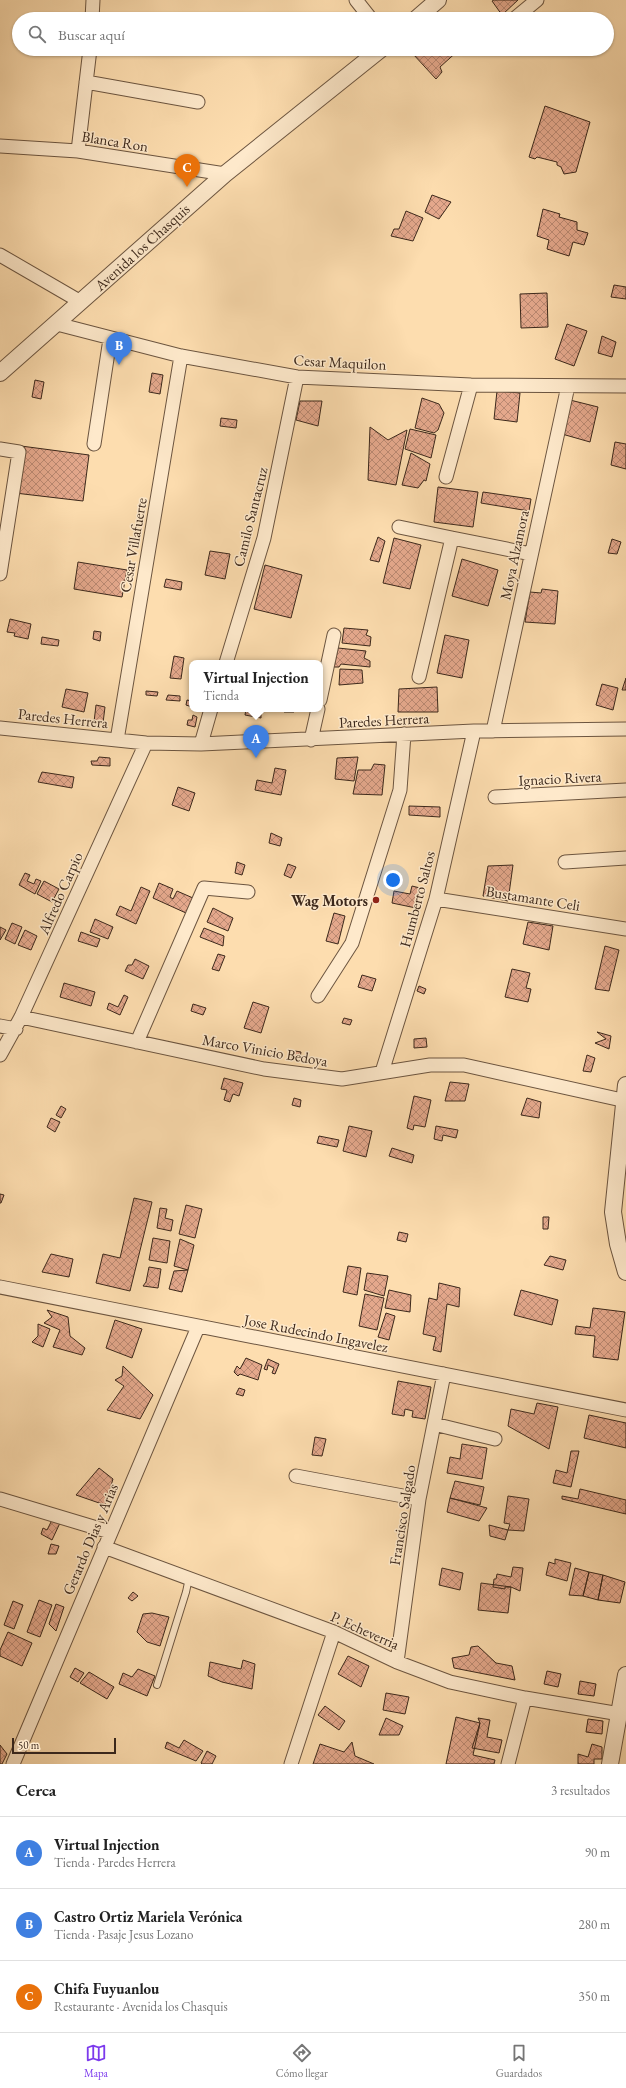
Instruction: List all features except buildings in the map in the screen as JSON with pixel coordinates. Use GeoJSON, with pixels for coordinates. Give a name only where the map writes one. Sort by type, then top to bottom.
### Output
{"type":"FeatureCollection","features":[{"type":"Feature","properties":{"kind":"street"},"geometry":{"type":"LineString","coordinates":[[92,12],[93,0]]}},
{"type":"Feature","properties":{"kind":"street"},"geometry":{"type":"LineString","coordinates":[[356,0],[365,12]]}},
{"type":"Feature","properties":{"kind":"street"},"geometry":{"type":"LineString","coordinates":[[424,12],[438,0]]}},
{"type":"Feature","properties":{"kind":"street"},"geometry":{"type":"LineString","coordinates":[[522,12],[537,0]]}},
{"type":"Feature","properties":{"kind":"street"},"geometry":{"type":"LineString","coordinates":[[78,150],[89,56]]}},
{"type":"Feature","properties":{"kind":"street","name":"Avenida los Chasquis"},"geometry":{"type":"LineString","coordinates":[[0,373],[225,174],[372,56]]}},
{"type":"Feature","properties":{"kind":"street"},"geometry":{"type":"LineString","coordinates":[[86,82],[198,102]]}},
{"type":"Feature","properties":{"kind":"street","name":"Blanca Ron"},"geometry":{"type":"LineString","coordinates":[[0,146],[78,150],[225,174]]}},
{"type":"Feature","properties":{"kind":"street"},"geometry":{"type":"LineString","coordinates":[[0,255],[81,302]]}},
{"type":"Feature","properties":{"kind":"street","name":"Cesar Maquilon"},"geometry":{"type":"LineString","coordinates":[[57,324],[110,339],[182,356],[297,377],[471,384],[626,386]]}},
{"type":"Feature","properties":{"kind":"street"},"geometry":{"type":"LineString","coordinates":[[94,444],[110,339]]}},
{"type":"Feature","properties":{"kind":"street","name":"Cesar Villafuerte"},"geometry":{"type":"LineString","coordinates":[[117,740],[182,356]]}},
{"type":"Feature","properties":{"kind":"street","name":"Camilo Santacruz"},"geometry":{"type":"LineString","coordinates":[[227,660],[264,538],[297,377]]}},
{"type":"Feature","properties":{"kind":"street"},"geometry":{"type":"LineString","coordinates":[[446,477],[471,384]]}},
{"type":"Feature","properties":{"kind":"street","name":"Moya Alzamora"},"geometry":{"type":"LineString","coordinates":[[493,732],[568,386]]}},
{"type":"Feature","properties":{"kind":"street"},"geometry":{"type":"LineString","coordinates":[[0,449],[19,452],[0,574]]}},
{"type":"Feature","properties":{"kind":"street"},"geometry":{"type":"LineString","coordinates":[[399,527],[531,554]]}},
{"type":"Feature","properties":{"kind":"street"},"geometry":{"type":"LineString","coordinates":[[418,677],[452,538]]}},
{"type":"Feature","properties":{"kind":"street"},"geometry":{"type":"LineString","coordinates":[[323,686],[334,635]]}},
{"type":"Feature","properties":{"kind":"street"},"geometry":{"type":"LineString","coordinates":[[201,744],[210,712]]}},
{"type":"Feature","properties":{"kind":"street"},"geometry":{"type":"LineString","coordinates":[[311,740],[317,712]]}},
{"type":"Feature","properties":{"kind":"street","name":"Paredes Herrera"},"geometry":{"type":"LineString","coordinates":[[0,728],[146,743],[201,744],[311,740],[404,734],[626,728]]}},
{"type":"Feature","properties":{"kind":"street","name":"Humberto Saltos"},"geometry":{"type":"LineString","coordinates":[[382,1072],[436,899],[474,732]]}},
{"type":"Feature","properties":{"kind":"street"},"geometry":{"type":"LineString","coordinates":[[318,996],[352,943],[400,790],[404,734]]}},
{"type":"Feature","properties":{"kind":"street","name":"Alfredo Carpio"},"geometry":{"type":"LineString","coordinates":[[0,1055],[18,1023],[146,743]]}},
{"type":"Feature","properties":{"kind":"street","name":"Ignacio Rivera"},"geometry":{"type":"LineString","coordinates":[[495,797],[626,790]]}},
{"type":"Feature","properties":{"kind":"street"},"geometry":{"type":"LineString","coordinates":[[565,862],[626,858]]}},
{"type":"Feature","properties":{"kind":"street"},"geometry":{"type":"LineString","coordinates":[[137,1042],[204,888],[248,892]]}},
{"type":"Feature","properties":{"kind":"street","name":"Bustamante Celi"},"geometry":{"type":"LineString","coordinates":[[436,899],[626,929]]}},
{"type":"Feature","properties":{"kind":"street","name":"Marco Vinicio Bedoya"},"geometry":{"type":"LineString","coordinates":[[0,1026],[18,1023],[137,1042],[264,1069],[342,1079],[430,1065],[464,1065],[624,1101]]}},
{"type":"Feature","properties":{"kind":"street"},"geometry":{"type":"LineString","coordinates":[[626,1085],[613,1212],[618,1244],[626,1272]]}},
{"type":"Feature","properties":{"kind":"street","name":"Jose Rudecindo Ingavelez"},"geometry":{"type":"LineString","coordinates":[[0,1287],[626,1410]]}},
{"type":"Feature","properties":{"kind":"street","name":"Gerardo Dias y Arias"},"geometry":{"type":"LineString","coordinates":[[13,1764],[198,1327]]}},
{"type":"Feature","properties":{"kind":"street","name":"Francisco Salgado"},"geometry":{"type":"LineString","coordinates":[[398,1662],[419,1500],[444,1374]]}},
{"type":"Feature","properties":{"kind":"street"},"geometry":{"type":"LineString","coordinates":[[434,1424],[495,1439]]}},
{"type":"Feature","properties":{"kind":"street"},"geometry":{"type":"LineString","coordinates":[[296,1476],[419,1500]]}},
{"type":"Feature","properties":{"kind":"street"},"geometry":{"type":"LineString","coordinates":[[0,1499],[110,1532]]}},
{"type":"Feature","properties":{"kind":"street","name":"P. Echeverria"},"geometry":{"type":"LineString","coordinates":[[104,1547],[334,1632],[398,1662],[450,1682],[525,1698],[620,1714]]}},
{"type":"Feature","properties":{"kind":"street"},"geometry":{"type":"LineString","coordinates":[[292,1764],[334,1632]]}},
{"type":"Feature","properties":{"kind":"street"},"geometry":{"type":"LineString","coordinates":[[610,1764],[626,1675]]}},
{"type":"Feature","properties":{"kind":"street"},"geometry":{"type":"LineString","coordinates":[[508,1764],[525,1698]]}},
{"type":"Feature","properties":{"kind":"lane"},"geometry":{"type":"LineString","coordinates":[[157,1685],[189,1578]]}},
{"type":"Feature","properties":{"kind":"place","name":"Chifa Fuyuanlou"},"geometry":{"type":"Point","coordinates":[187,187]}},
{"type":"Feature","properties":{"kind":"place","name":"Castro Ortiz Mariela Verónica"},"geometry":{"type":"Point","coordinates":[119,365]}},
{"type":"Feature","properties":{"kind":"place","name":"Virtual Injection"},"geometry":{"type":"Point","coordinates":[256,758]}},
{"type":"Feature","properties":{"kind":"place","name":"Wag Motors"},"geometry":{"type":"Point","coordinates":[376,900]}}]}
